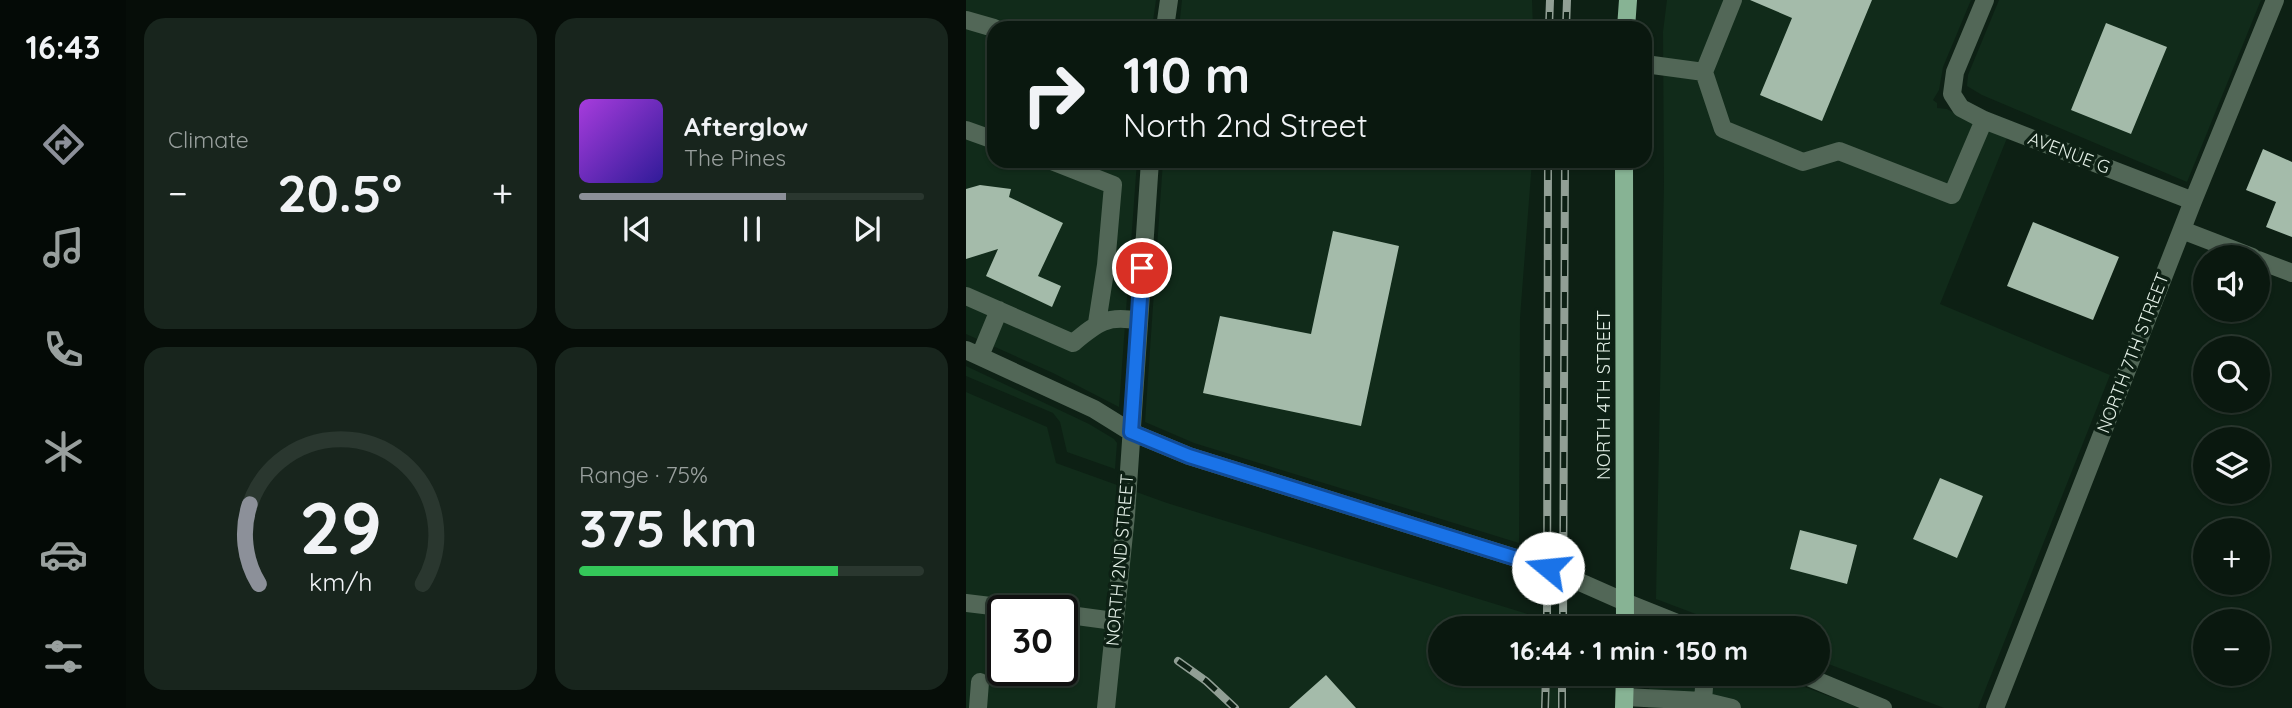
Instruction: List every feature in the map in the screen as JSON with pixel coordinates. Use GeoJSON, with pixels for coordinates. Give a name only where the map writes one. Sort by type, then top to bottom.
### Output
{"type":"FeatureCollection","features":[{"type":"Feature","properties":{"kind":"main road"},"geometry":{"type":"LineString","coordinates":[[1626,21],[1628,0]]}},
{"type":"Feature","properties":{"kind":"main road","name":"NORTH 4TH STREET"},"geometry":{"type":"LineString","coordinates":[[1624,168],[1625,616]]}},
{"type":"Feature","properties":{"kind":"street"},"geometry":{"type":"LineString","coordinates":[[1166,21],[1169,0]]}},
{"type":"Feature","properties":{"kind":"street"},"geometry":{"type":"LineString","coordinates":[[1732,0],[1704,72],[1723,129],[1802,162],[1839,151],[1952,195],[1984,120]]}},
{"type":"Feature","properties":{"kind":"street","name":"AVENUE G"},"geometry":{"type":"LineString","coordinates":[[1985,0],[1955,72],[1952,94],[1961,108],[1984,120],[2193,201]]}},
{"type":"Feature","properties":{"kind":"street","name":"NORTH 7TH STREET"},"geometry":{"type":"LineString","coordinates":[[1995,708],[2193,201],[2275,0]]}},
{"type":"Feature","properties":{"kind":"street"},"geometry":{"type":"LineString","coordinates":[[966,20],[987,26]]}},
{"type":"Feature","properties":{"kind":"street"},"geometry":{"type":"LineString","coordinates":[[1652,65],[1704,72]]}},
{"type":"Feature","properties":{"kind":"street"},"geometry":{"type":"LineString","coordinates":[[966,130],[987,137]]}},
{"type":"Feature","properties":{"kind":"street"},"geometry":{"type":"LineString","coordinates":[[1070,168],[1113,185],[1107,265],[1097,323]]}},
{"type":"Feature","properties":{"kind":"street","name":"NORTH 2ND STREET"},"geometry":{"type":"LineString","coordinates":[[1106,708],[1126,516],[1149,168]]}},
{"type":"Feature","properties":{"kind":"street"},"geometry":{"type":"LineString","coordinates":[[2182,230],[2221,245]]}},
{"type":"Feature","properties":{"kind":"street"},"geometry":{"type":"LineString","coordinates":[[2270,265],[2292,273]]}},
{"type":"Feature","properties":{"kind":"street"},"geometry":{"type":"LineString","coordinates":[[966,296],[1073,343],[1097,323],[1121,317],[1138,321]]}},
{"type":"Feature","properties":{"kind":"street"},"geometry":{"type":"LineString","coordinates":[[999,310],[973,353],[1094,409],[1131,432],[1189,456],[1548,568],[1659,616]]}},
{"type":"Feature","properties":{"kind":"street"},"geometry":{"type":"LineString","coordinates":[[966,603],[987,606]]}},
{"type":"Feature","properties":{"kind":"street"},"geometry":{"type":"LineString","coordinates":[[1078,616],[1114,621]]}},
{"type":"Feature","properties":{"kind":"street"},"geometry":{"type":"LineString","coordinates":[[978,708],[980,681]]}},
{"type":"Feature","properties":{"kind":"street"},"geometry":{"type":"LineString","coordinates":[[1703,701],[1704,686]]}},
{"type":"Feature","properties":{"kind":"street"},"geometry":{"type":"LineString","coordinates":[[1830,686],[1883,708]]}},
{"type":"Feature","properties":{"kind":"street"},"geometry":{"type":"LineString","coordinates":[[1625,703],[1674,704],[1703,701],[1732,708]]}},
{"type":"Feature","properties":{"kind":"shaded area"},"geometry":{"type":"Polygon","coordinates":[[[966,0],[1156,0],[1153,21],[987,21],[987,168],[1136,168],[1119,407],[1053,373],[966,334],[966,0]]]}},
{"type":"Feature","properties":{"kind":"shaded area"},"geometry":{"type":"Polygon","coordinates":[[[1182,0],[1532,0],[1533,21],[1180,21],[1182,0]]]}},
{"type":"Feature","properties":{"kind":"shaded area"},"geometry":{"type":"Polygon","coordinates":[[[1667,0],[1971,0],[1943,67],[1939,90],[1933,100],[1937,103],[1937,108],[1947,109],[2007,138],[1940,304],[2110,375],[1978,708],[1944,708],[1830,665],[1830,616],[1701,616],[1656,599],[1664,184],[1663,32],[1667,0]]]}},
{"type":"Feature","properties":{"kind":"shaded area"},"geometry":{"type":"Polygon","coordinates":[[[1999,0],[2261,0],[2187,182],[1982,95],[1967,86],[1968,75],[1999,0]]]}},
{"type":"Feature","properties":{"kind":"shaded area"},"geometry":{"type":"Polygon","coordinates":[[[1163,168],[1531,168],[1520,318],[1519,543],[1194,443],[1145,422],[1163,168]]]}},
{"type":"Feature","properties":{"kind":"shaded area"},"geometry":{"type":"Polygon","coordinates":[[[966,366],[1089,424],[1114,439],[1117,443],[1115,469],[1067,452],[1060,422],[1053,413],[966,376],[966,366]]]}},
{"type":"Feature","properties":{"kind":"shaded area"},"geometry":{"type":"Polygon","coordinates":[[[966,392],[1047,427],[1056,463],[1167,503],[1534,616],[1428,616],[1428,686],[1562,686],[1562,708],[966,708],[966,392]]]}},
{"type":"Feature","properties":{"kind":"shaded area"},"geometry":{"type":"Polygon","coordinates":[[[1649,686],[1802,686],[1860,708],[1648,708],[1649,686]]]}},
{"type":"Feature","properties":{"kind":"building"},"geometry":{"type":"Polygon","coordinates":[[[1750,0],[1872,0],[1822,121],[1760,95],[1792,18],[1750,0]]]}},
{"type":"Feature","properties":{"kind":"building"},"geometry":{"type":"Polygon","coordinates":[[[2106,23],[2167,47],[2131,134],[2071,110],[2106,23]]]}},
{"type":"Feature","properties":{"kind":"building"},"geometry":{"type":"Polygon","coordinates":[[[2263,149],[2292,162],[2292,237],[2266,227],[2276,202],[2246,190],[2263,149]]]}},
{"type":"Feature","properties":{"kind":"building"},"geometry":{"type":"Polygon","coordinates":[[[980,185],[1011,189],[1009,197],[1063,223],[1038,276],[1061,286],[1052,307],[986,276],[998,249],[966,259],[966,189],[980,185]]]}},
{"type":"Feature","properties":{"kind":"building"},"geometry":{"type":"Polygon","coordinates":[[[2033,222],[2119,257],[2093,320],[2007,286],[2033,222]]]}},
{"type":"Feature","properties":{"kind":"building"},"geometry":{"type":"Polygon","coordinates":[[[1333,231],[1399,246],[1361,426],[1203,393],[1220,316],[1311,334],[1333,231]]]}},
{"type":"Feature","properties":{"kind":"building"},"geometry":{"type":"Polygon","coordinates":[[[1940,478],[1983,496],[1957,558],[1913,539],[1940,478]]]}},
{"type":"Feature","properties":{"kind":"building"},"geometry":{"type":"Polygon","coordinates":[[[1800,530],[1857,545],[1847,584],[1790,569],[1800,530]]]}},
{"type":"Feature","properties":{"kind":"building"},"geometry":{"type":"Polygon","coordinates":[[[1326,675],[1356,708],[1289,708],[1326,675]]]}},
{"type":"Feature","properties":{"kind":"railway"},"geometry":{"type":"LineString","coordinates":[[1549,21],[1550,0]]}},
{"type":"Feature","properties":{"kind":"railway"},"geometry":{"type":"LineString","coordinates":[[1566,21],[1567,0]]}},
{"type":"Feature","properties":{"kind":"railway"},"geometry":{"type":"LineString","coordinates":[[1547,616],[1548,168]]}},
{"type":"Feature","properties":{"kind":"railway"},"geometry":{"type":"LineString","coordinates":[[1563,616],[1565,168]]}},
{"type":"Feature","properties":{"kind":"railway"},"geometry":{"type":"LineString","coordinates":[[1178,661],[1206,681],[1235,708]]}},
{"type":"Feature","properties":{"kind":"railway"},"geometry":{"type":"LineString","coordinates":[[1545,708],[1546,686]]}},
{"type":"Feature","properties":{"kind":"railway"},"geometry":{"type":"LineString","coordinates":[[1562,686],[1562,708]]}},
{"type":"Feature","properties":{"kind":"route"},"geometry":{"type":"LineString","coordinates":[[1142,268],[1131,432],[1189,456],[1548,568]]}}]}
